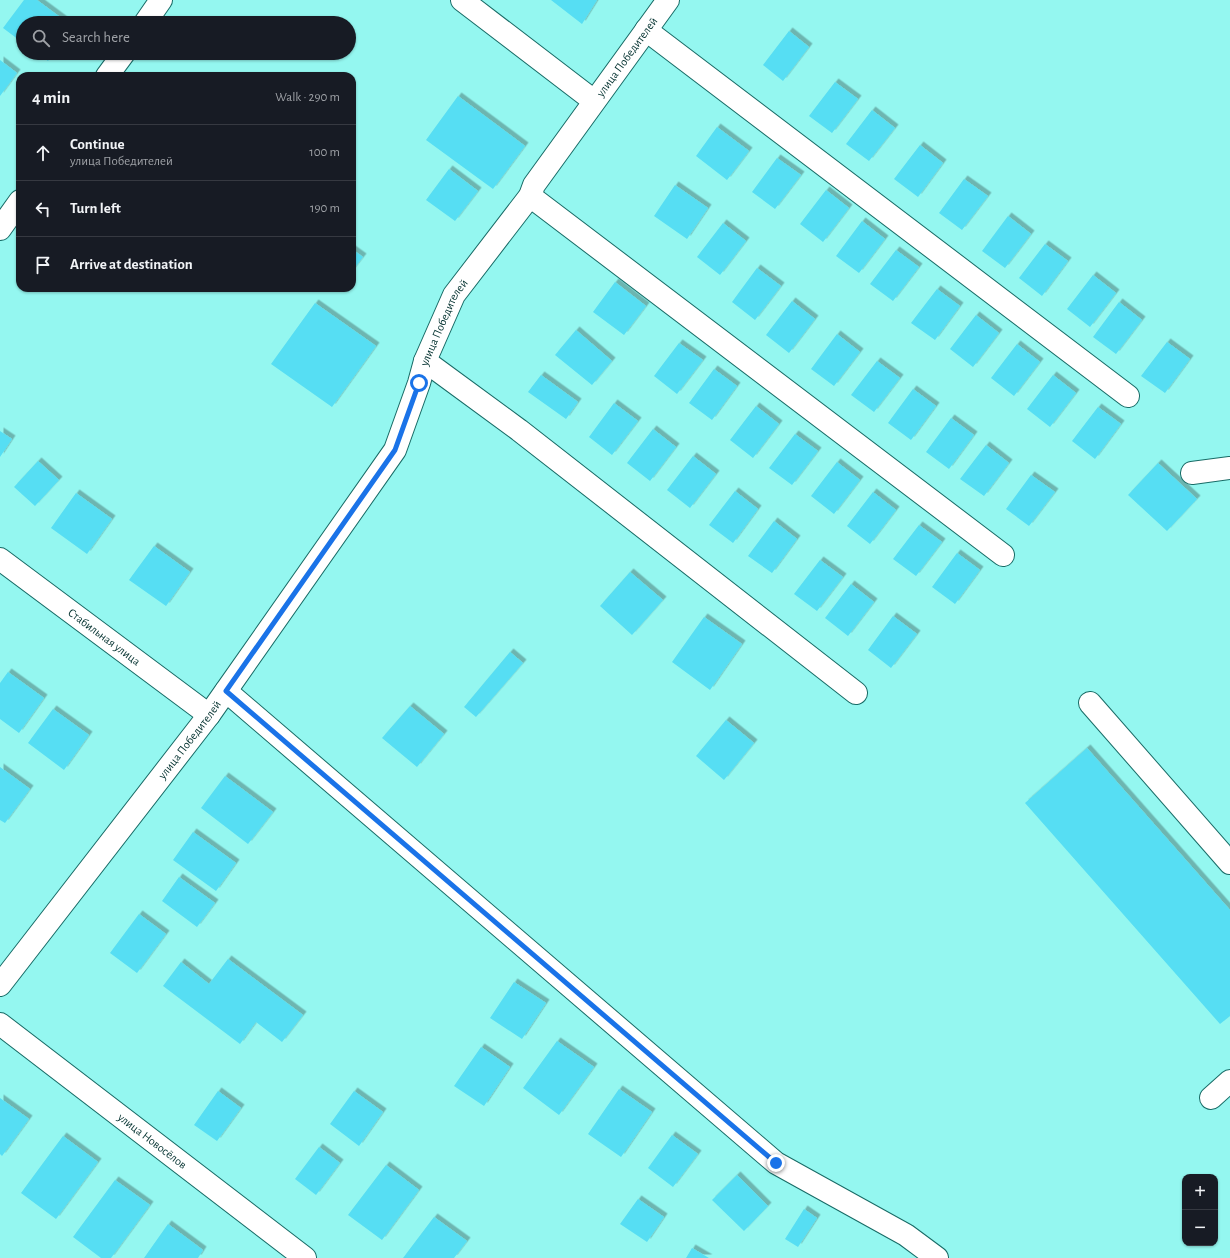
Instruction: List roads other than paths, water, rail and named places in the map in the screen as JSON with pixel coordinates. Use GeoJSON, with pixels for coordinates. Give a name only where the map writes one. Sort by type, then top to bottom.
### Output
{"type":"FeatureCollection","features":[{"type":"Feature","properties":{"kind":"street"},"geometry":{"type":"LineString","coordinates":[[149,16],[161,0]]}},
{"type":"Feature","properties":{"kind":"street"},"geometry":{"type":"LineString","coordinates":[[462,0],[594,101]]}},
{"type":"Feature","properties":{"kind":"street","name":"улица Победителей"},"geometry":{"type":"LineString","coordinates":[[0,986],[209,715],[395,450],[419,383],[425,361],[454,296],[530,196],[534,185],[668,0]]}},
{"type":"Feature","properties":{"kind":"street"},"geometry":{"type":"LineString","coordinates":[[646,30],[1128,396]]}},
{"type":"Feature","properties":{"kind":"street"},"geometry":{"type":"LineString","coordinates":[[110,72],[119,60]]}},
{"type":"Feature","properties":{"kind":"street"},"geometry":{"type":"LineString","coordinates":[[530,196],[1003,555]]}},
{"type":"Feature","properties":{"kind":"street"},"geometry":{"type":"LineString","coordinates":[[0,229],[16,207]]}},
{"type":"Feature","properties":{"kind":"street"},"geometry":{"type":"LineString","coordinates":[[425,361],[525,435],[856,693]]}},
{"type":"Feature","properties":{"kind":"street"},"geometry":{"type":"LineString","coordinates":[[1192,473],[1230,468]]}},
{"type":"Feature","properties":{"kind":"street","name":"Стабильная улица"},"geometry":{"type":"LineString","coordinates":[[0,559],[209,715]]}},
{"type":"Feature","properties":{"kind":"street"},"geometry":{"type":"LineString","coordinates":[[226,691],[776,1163],[906,1235],[937,1258]]}},
{"type":"Feature","properties":{"kind":"street"},"geometry":{"type":"LineString","coordinates":[[1090,703],[1230,862]]}},
{"type":"Feature","properties":{"kind":"street","name":"улица Новосёлов"},"geometry":{"type":"LineString","coordinates":[[0,1024],[305,1258]]}},
{"type":"Feature","properties":{"kind":"street"},"geometry":{"type":"LineString","coordinates":[[1211,1098],[1230,1081]]}}]}
